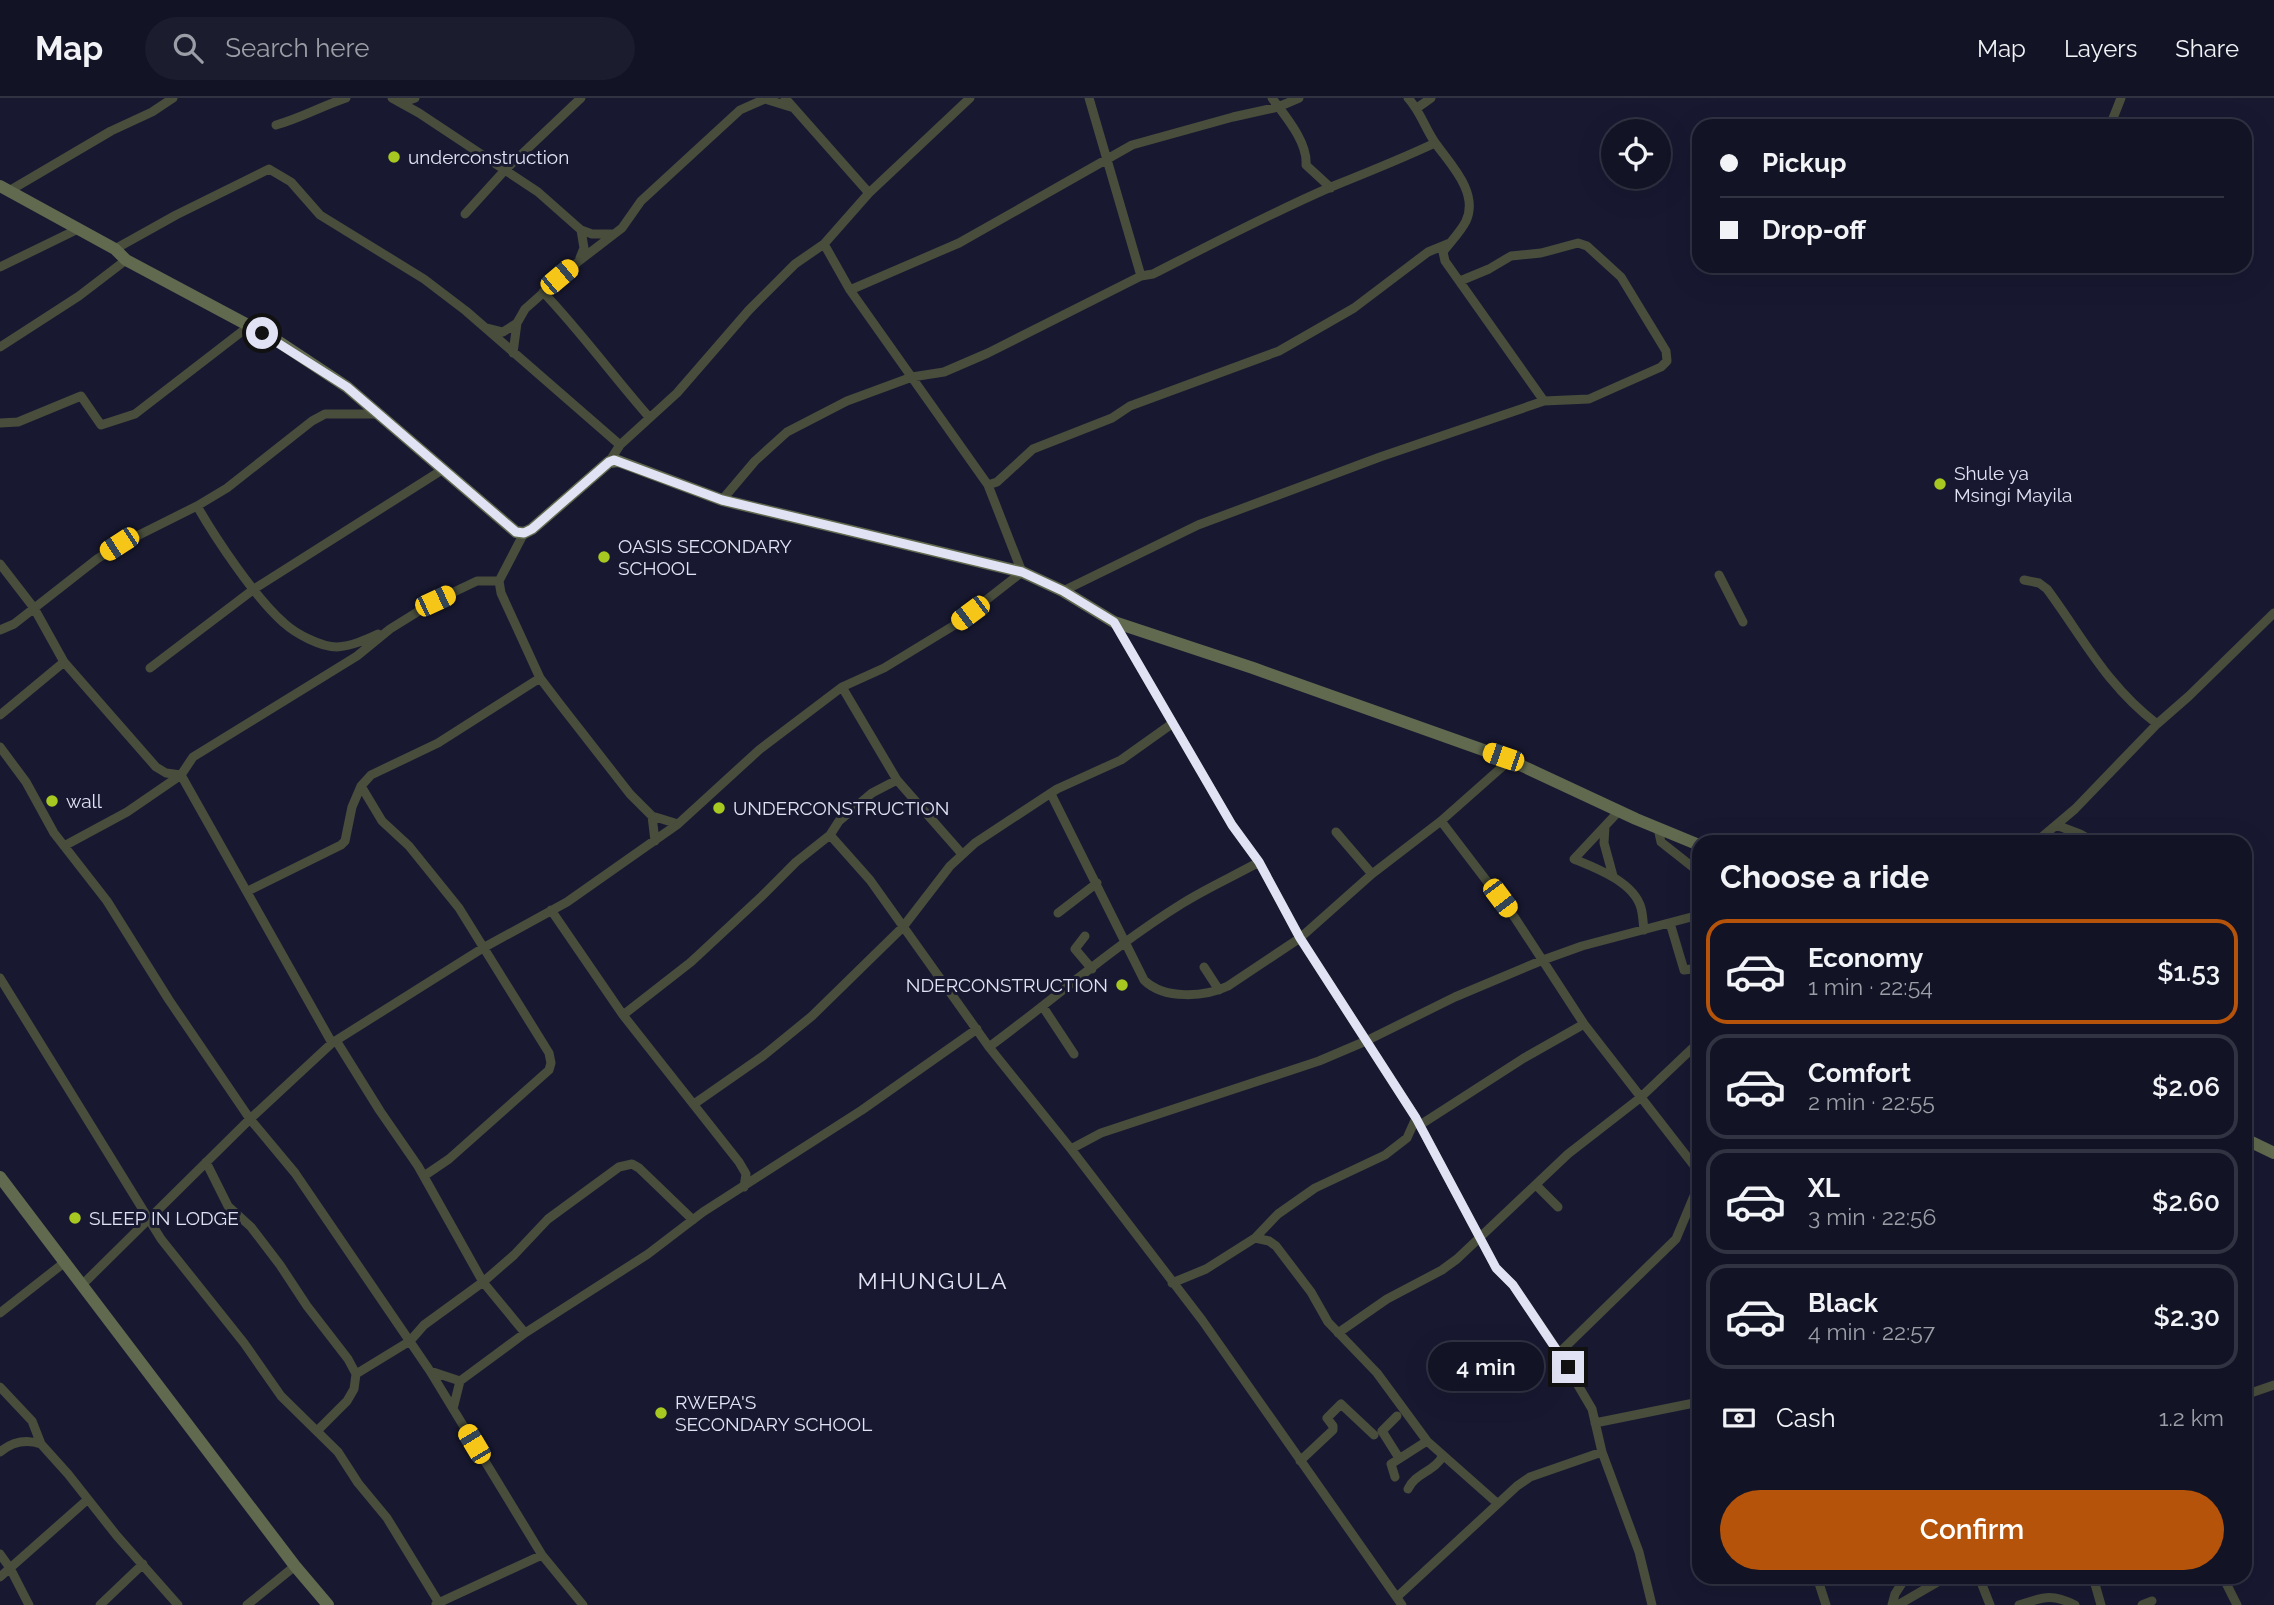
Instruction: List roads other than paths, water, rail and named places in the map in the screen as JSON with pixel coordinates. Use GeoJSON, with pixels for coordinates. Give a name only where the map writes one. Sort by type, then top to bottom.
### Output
{"type":"FeatureCollection","features":[{"type":"Feature","properties":{"kind":"street"},"geometry":{"type":"LineString","coordinates":[[5,189],[111,131],[152,112],[173,98]]}},
{"type":"Feature","properties":{"kind":"street"},"geometry":{"type":"LineString","coordinates":[[276,125],[302,118],[346,98]]}},
{"type":"Feature","properties":{"kind":"street"},"geometry":{"type":"LineString","coordinates":[[396,101],[415,98]]}},
{"type":"Feature","properties":{"kind":"street"},"geometry":{"type":"LineString","coordinates":[[465,214],[505,170],[582,98]]}},
{"type":"Feature","properties":{"kind":"street"},"geometry":{"type":"LineString","coordinates":[[513,353],[517,323],[525,309],[579,261],[622,228],[641,201],[740,110],[765,98],[794,108]]}},
{"type":"Feature","properties":{"kind":"street"},"geometry":{"type":"LineString","coordinates":[[785,98],[869,193]]}},
{"type":"Feature","properties":{"kind":"street"},"geometry":{"type":"LineString","coordinates":[[678,824],[652,816],[630,794],[540,678],[501,593],[499,581],[524,533],[540,523],[609,462],[620,445],[677,393],[748,310],[795,264],[824,244],[869,193],[970,98]]}},
{"type":"Feature","properties":{"kind":"street"},"geometry":{"type":"LineString","coordinates":[[1089,98],[1109,158],[1141,276]]}},
{"type":"Feature","properties":{"kind":"street"},"geometry":{"type":"LineString","coordinates":[[1272,98],[1298,138],[1306,156],[1306,165],[1331,187]]}},
{"type":"Feature","properties":{"kind":"street"},"geometry":{"type":"LineString","coordinates":[[850,290],[959,243],[1132,145],[1278,107],[1299,98]]}},
{"type":"Feature","properties":{"kind":"street"},"geometry":{"type":"LineString","coordinates":[[1408,98],[1417,108],[1435,143],[1456,169],[1469,204],[1467,220],[1443,252],[1444,257],[1544,401]]}},
{"type":"Feature","properties":{"kind":"street"},"geometry":{"type":"LineString","coordinates":[[1417,108],[1431,98]]}},
{"type":"Feature","properties":{"kind":"street"},"geometry":{"type":"LineString","coordinates":[[2113,119],[2121,98]]}},
{"type":"Feature","properties":{"kind":"street"},"geometry":{"type":"LineString","coordinates":[[396,101],[538,192],[581,230],[592,234],[614,234]]}},
{"type":"Feature","properties":{"kind":"street"},"geometry":{"type":"LineString","coordinates":[[722,500],[755,461],[788,432],[847,401],[912,377],[944,372],[988,353],[1141,276],[1153,274],[1331,187],[1385,167],[1435,143]]}},
{"type":"Feature","properties":{"kind":"street"},"geometry":{"type":"LineString","coordinates":[[115,250],[176,215],[269,169],[291,182],[320,215],[424,279],[620,445]]}},
{"type":"Feature","properties":{"kind":"street"},"geometry":{"type":"LineString","coordinates":[[5,189],[115,250],[126,260],[276,340],[347,387],[509,528],[524,533]]}},
{"type":"Feature","properties":{"kind":"street"},"geometry":{"type":"LineString","coordinates":[[0,267],[76,230]]}},
{"type":"Feature","properties":{"kind":"street"},"geometry":{"type":"LineString","coordinates":[[579,261],[584,248],[581,230]]}},
{"type":"Feature","properties":{"kind":"street"},"geometry":{"type":"LineString","coordinates":[[988,485],[997,482],[1033,449],[1092,426],[1130,406],[1279,351],[1354,308],[1428,252],[1450,243]]}},
{"type":"Feature","properties":{"kind":"street"},"geometry":{"type":"LineString","coordinates":[[1063,591],[1198,525],[1380,457],[1544,401],[1589,400],[1665,365],[1666,351],[1629,289],[1591,248],[1578,243],[1541,253],[1511,256],[1489,270],[1460,281]]}},
{"type":"Feature","properties":{"kind":"street"},"geometry":{"type":"LineString","coordinates":[[824,244],[850,290],[988,485],[1022,572]]}},
{"type":"Feature","properties":{"kind":"street"},"geometry":{"type":"LineString","coordinates":[[0,347],[79,296],[126,260]]}},
{"type":"Feature","properties":{"kind":"street"},"geometry":{"type":"LineString","coordinates":[[543,292],[586,338],[620,385],[649,417]]}},
{"type":"Feature","properties":{"kind":"street"},"geometry":{"type":"LineString","coordinates":[[482,326],[503,331],[517,323]]}},
{"type":"Feature","properties":{"kind":"street"},"geometry":{"type":"LineString","coordinates":[[0,423],[18,422],[81,396],[101,425],[122,420],[135,414],[249,326]]}},
{"type":"Feature","properties":{"kind":"street"},"geometry":{"type":"LineString","coordinates":[[0,630],[14,624],[119,544],[197,506],[227,488],[293,434],[325,414],[377,414]]}},
{"type":"Feature","properties":{"kind":"street"},"geometry":{"type":"LineString","coordinates":[[609,462],[618,461],[722,500],[1022,572],[1063,591],[1114,622],[1253,668],[1510,760],[1692,842]]}},
{"type":"Feature","properties":{"kind":"street"},"geometry":{"type":"LineString","coordinates":[[150,668],[254,589],[442,470]]}},
{"type":"Feature","properties":{"kind":"street"},"geometry":{"type":"LineString","coordinates":[[197,506],[254,589],[284,623],[326,645],[338,647],[358,643],[390,629]]}},
{"type":"Feature","properties":{"kind":"street"},"geometry":{"type":"LineString","coordinates":[[0,564],[34,608],[64,662],[156,766],[166,773],[181,775]]}},
{"type":"Feature","properties":{"kind":"street"},"geometry":{"type":"LineString","coordinates":[[82,1285],[250,1119],[334,1043],[483,948],[567,902],[678,824],[759,750],[842,687],[884,668],[953,626],[1022,572]]}},
{"type":"Feature","properties":{"kind":"street"},"geometry":{"type":"LineString","coordinates":[[1720,575],[1742,622]]}},
{"type":"Feature","properties":{"kind":"street"},"geometry":{"type":"LineString","coordinates":[[2024,580],[2039,583],[2048,589],[2107,678],[2157,724]]}},
{"type":"Feature","properties":{"kind":"street"},"geometry":{"type":"LineString","coordinates":[[64,846],[127,812],[181,775],[193,757],[357,656],[390,629],[435,601],[477,581],[499,581]]}},
{"type":"Feature","properties":{"kind":"street"},"geometry":{"type":"LineString","coordinates":[[2044,835],[2274,613]]}},
{"type":"Feature","properties":{"kind":"street"},"geometry":{"type":"LineString","coordinates":[[1114,622],[1232,825],[1259,862],[1300,938],[1418,1122],[1496,1268],[1513,1285],[1559,1353],[1592,1409],[1602,1452],[1639,1552],[1652,1605]]}},
{"type":"Feature","properties":{"kind":"street"},"geometry":{"type":"LineString","coordinates":[[0,715],[64,662]]}},
{"type":"Feature","properties":{"kind":"street"},"geometry":{"type":"LineString","coordinates":[[248,891],[341,845],[345,841],[352,807],[360,786],[372,775],[438,743],[540,678]]}},
{"type":"Feature","properties":{"kind":"street"},"geometry":{"type":"LineString","coordinates":[[842,687],[897,780],[962,854]]}},
{"type":"Feature","properties":{"kind":"street"},"geometry":{"type":"LineString","coordinates":[[694,1104],[763,1056],[812,1016],[903,927],[962,854],[1051,794],[1121,760],[1173,723]]}},
{"type":"Feature","properties":{"kind":"street"},"geometry":{"type":"LineString","coordinates":[[0,747],[26,782],[40,811],[64,846],[107,901],[169,1000],[250,1119],[295,1173],[410,1341],[542,1555],[583,1605]]}},
{"type":"Feature","properties":{"kind":"street"},"geometry":{"type":"LineString","coordinates":[[1051,794],[1144,980],[1158,990],[1186,994],[1219,990],[1300,938],[1372,874],[1441,821],[1510,760]]}},
{"type":"Feature","properties":{"kind":"street"},"geometry":{"type":"LineString","coordinates":[[181,775],[248,891],[271,937],[334,1043],[424,1176],[483,1282],[525,1333]]}},
{"type":"Feature","properties":{"kind":"street"},"geometry":{"type":"LineString","coordinates":[[623,1015],[691,962],[796,862],[830,835],[839,821],[864,800],[897,780]]}},
{"type":"Feature","properties":{"kind":"street"},"geometry":{"type":"LineString","coordinates":[[360,786],[382,821],[409,846],[459,908],[549,1053],[549,1070],[449,1159],[424,1176]]}},
{"type":"Feature","properties":{"kind":"street"},"geometry":{"type":"LineString","coordinates":[[1619,811],[1574,859],[1613,876],[1640,905],[1644,930]]}},
{"type":"Feature","properties":{"kind":"street"},"geometry":{"type":"LineString","coordinates":[[652,816],[655,841]]}},
{"type":"Feature","properties":{"kind":"street"},"geometry":{"type":"LineString","coordinates":[[1441,821],[1515,918],[1584,1024],[1692,1163]]}},
{"type":"Feature","properties":{"kind":"street"},"geometry":{"type":"LineString","coordinates":[[2056,825],[2082,835]]}},
{"type":"Feature","properties":{"kind":"street"},"geometry":{"type":"LineString","coordinates":[[1605,826],[1604,843],[1613,876]]}},
{"type":"Feature","properties":{"kind":"street"},"geometry":{"type":"LineString","coordinates":[[1658,828],[1661,842],[1692,866]]}},
{"type":"Feature","properties":{"kind":"street"},"geometry":{"type":"LineString","coordinates":[[1336,832],[1372,874]]}},
{"type":"Feature","properties":{"kind":"street"},"geometry":{"type":"LineString","coordinates":[[830,835],[870,880],[989,1047],[1009,1069],[1202,1320],[1399,1601],[1497,1503],[1530,1477],[1602,1452]]}},
{"type":"Feature","properties":{"kind":"street"},"geometry":{"type":"LineString","coordinates":[[989,1047],[1124,943],[1184,902],[1259,862]]}},
{"type":"Feature","properties":{"kind":"street"},"geometry":{"type":"LineString","coordinates":[[1058,914],[1097,883]]}},
{"type":"Feature","properties":{"kind":"street"},"geometry":{"type":"LineString","coordinates":[[551,910],[623,1015],[739,1161],[746,1174],[744,1187]]}},
{"type":"Feature","properties":{"kind":"street"},"geometry":{"type":"LineString","coordinates":[[1071,1149],[1101,1133],[1319,1061],[1455,997],[1543,960],[1692,917]]}},
{"type":"Feature","properties":{"kind":"street"},"geometry":{"type":"LineString","coordinates":[[1670,923],[1684,970],[1692,969]]}},
{"type":"Feature","properties":{"kind":"street"},"geometry":{"type":"LineString","coordinates":[[1085,936],[1075,949],[1092,969]]}},
{"type":"Feature","properties":{"kind":"street"},"geometry":{"type":"LineString","coordinates":[[1204,967],[1219,990]]}},
{"type":"Feature","properties":{"kind":"street"},"geometry":{"type":"LineString","coordinates":[[0,978],[148,1221],[244,1343],[281,1396],[338,1452],[358,1483],[387,1518],[437,1604],[542,1555]]}},
{"type":"Feature","properties":{"kind":"street"},"geometry":{"type":"LineString","coordinates":[[1043,1007],[1074,1054]]}},
{"type":"Feature","properties":{"kind":"street"},"geometry":{"type":"LineString","coordinates":[[1172,1283],[1206,1269],[1255,1238],[1278,1214],[1315,1188],[1366,1166],[1401,1144],[1418,1122],[1584,1024]]}},
{"type":"Feature","properties":{"kind":"street"},"geometry":{"type":"LineString","coordinates":[[453,1409],[460,1381],[525,1333],[648,1254],[693,1220],[862,1110],[977,1029]]}},
{"type":"Feature","properties":{"kind":"street"},"geometry":{"type":"LineString","coordinates":[[1338,1333],[1387,1299],[1442,1270],[1481,1237],[1568,1154],[1640,1098],[1692,1049]]}},
{"type":"Feature","properties":{"kind":"street"},"geometry":{"type":"LineString","coordinates":[[2252,1142],[2274,1153]]}},
{"type":"Feature","properties":{"kind":"street"},"geometry":{"type":"LineString","coordinates":[[206,1162],[231,1211],[251,1227],[281,1265],[306,1306],[348,1359],[356,1374],[354,1389],[347,1401],[318,1430]]}},
{"type":"Feature","properties":{"kind":"street"},"geometry":{"type":"LineString","coordinates":[[356,1374],[410,1341],[424,1325],[483,1282],[514,1255],[548,1219],[627,1164],[639,1168],[693,1220]]}},
{"type":"Feature","properties":{"kind":"street"},"geometry":{"type":"LineString","coordinates":[[0,1177],[295,1566],[328,1605]]}},
{"type":"Feature","properties":{"kind":"street"},"geometry":{"type":"LineString","coordinates":[[1536,1185],[1559,1207]]}},
{"type":"Feature","properties":{"kind":"street"},"geometry":{"type":"LineString","coordinates":[[1559,1353],[1676,1239],[1692,1201]]}},
{"type":"Feature","properties":{"kind":"street"},"geometry":{"type":"LineString","coordinates":[[1255,1238],[1269,1241],[1276,1246],[1311,1292],[1323,1315],[1377,1373],[1427,1441],[1497,1503]]}},
{"type":"Feature","properties":{"kind":"street"},"geometry":{"type":"LineString","coordinates":[[0,1313],[65,1262]]}},
{"type":"Feature","properties":{"kind":"street"},"geometry":{"type":"LineString","coordinates":[[430,1371],[460,1381]]}},
{"type":"Feature","properties":{"kind":"street"},"geometry":{"type":"LineString","coordinates":[[2252,1393],[2274,1385]]}},
{"type":"Feature","properties":{"kind":"street"},"geometry":{"type":"LineString","coordinates":[[0,1387],[32,1421],[41,1444],[178,1605]]}},
{"type":"Feature","properties":{"kind":"street"},"geometry":{"type":"LineString","coordinates":[[1595,1423],[1692,1403]]}},
{"type":"Feature","properties":{"kind":"street"},"geometry":{"type":"LineString","coordinates":[[1300,1461],[1332,1430],[1333,1426],[1327,1418],[1341,1404],[1374,1435]]}},
{"type":"Feature","properties":{"kind":"street"},"geometry":{"type":"LineString","coordinates":[[1397,1416],[1382,1431],[1399,1458]]}},
{"type":"Feature","properties":{"kind":"street"},"geometry":{"type":"LineString","coordinates":[[1395,1477],[1391,1464],[1427,1441]]}},
{"type":"Feature","properties":{"kind":"street"},"geometry":{"type":"LineString","coordinates":[[0,1452],[7,1446],[21,1442],[41,1444]]}},
{"type":"Feature","properties":{"kind":"street"},"geometry":{"type":"LineString","coordinates":[[1408,1489],[1412,1480],[1436,1465],[1443,1455]]}},
{"type":"Feature","properties":{"kind":"street"},"geometry":{"type":"LineString","coordinates":[[0,1577],[87,1500]]}},
{"type":"Feature","properties":{"kind":"street"},"geometry":{"type":"LineString","coordinates":[[0,1554],[29,1605]]}},
{"type":"Feature","properties":{"kind":"street"},"geometry":{"type":"LineString","coordinates":[[100,1605],[143,1564]]}},
{"type":"Feature","properties":{"kind":"street"},"geometry":{"type":"LineString","coordinates":[[247,1605],[295,1566]]}},
{"type":"Feature","properties":{"kind":"street"},"geometry":{"type":"LineString","coordinates":[[1819,1584],[1826,1605]]}},
{"type":"Feature","properties":{"kind":"street"},"geometry":{"type":"LineString","coordinates":[[1892,1605],[1901,1584]]}},
{"type":"Feature","properties":{"kind":"street"},"geometry":{"type":"LineString","coordinates":[[1898,1605],[1934,1584]]}},
{"type":"Feature","properties":{"kind":"street"},"geometry":{"type":"LineString","coordinates":[[1982,1584],[1990,1605]]}},
{"type":"Feature","properties":{"kind":"street"},"geometry":{"type":"LineString","coordinates":[[2095,1584],[2101,1605]]}},
{"type":"Feature","properties":{"kind":"street"},"geometry":{"type":"LineString","coordinates":[[2227,1584],[2238,1605]]}},
{"type":"Feature","properties":{"kind":"street"},"geometry":{"type":"LineString","coordinates":[[455,1596],[463,1605]]}},
{"type":"Feature","properties":{"kind":"street"},"geometry":{"type":"LineString","coordinates":[[2019,1605],[2050,1597],[2059,1597],[2076,1605]]}},
{"type":"Feature","properties":{"kind":"place","name":"underconstruction"},"geometry":{"type":"Point","coordinates":[394,157]}},
{"type":"Feature","properties":{"kind":"place","name":"Shule ya Msingi Mayila"},"geometry":{"type":"Point","coordinates":[1940,484]}},
{"type":"Feature","properties":{"kind":"place","name":"OASIS SECONDARY SCHOOL"},"geometry":{"type":"Point","coordinates":[604,557]}},
{"type":"Feature","properties":{"kind":"place","name":"wall"},"geometry":{"type":"Point","coordinates":[52,801]}},
{"type":"Feature","properties":{"kind":"place","name":"UNDERCONSTRUCTION"},"geometry":{"type":"Point","coordinates":[719,808]}},
{"type":"Feature","properties":{"kind":"place","name":"NDERCONSTRUCTION"},"geometry":{"type":"Point","coordinates":[1122,985]}},
{"type":"Feature","properties":{"kind":"place","name":"SLEEP IN LODGE"},"geometry":{"type":"Point","coordinates":[75,1218]}},
{"type":"Feature","properties":{"kind":"place","name":"RWEPA'S SECONDARY SCHOOL"},"geometry":{"type":"Point","coordinates":[661,1413]}},
{"type":"Feature","properties":{"kind":"district","name":"MHUNGULA"},"geometry":{"type":"Point","coordinates":[933,1281]}}]}
